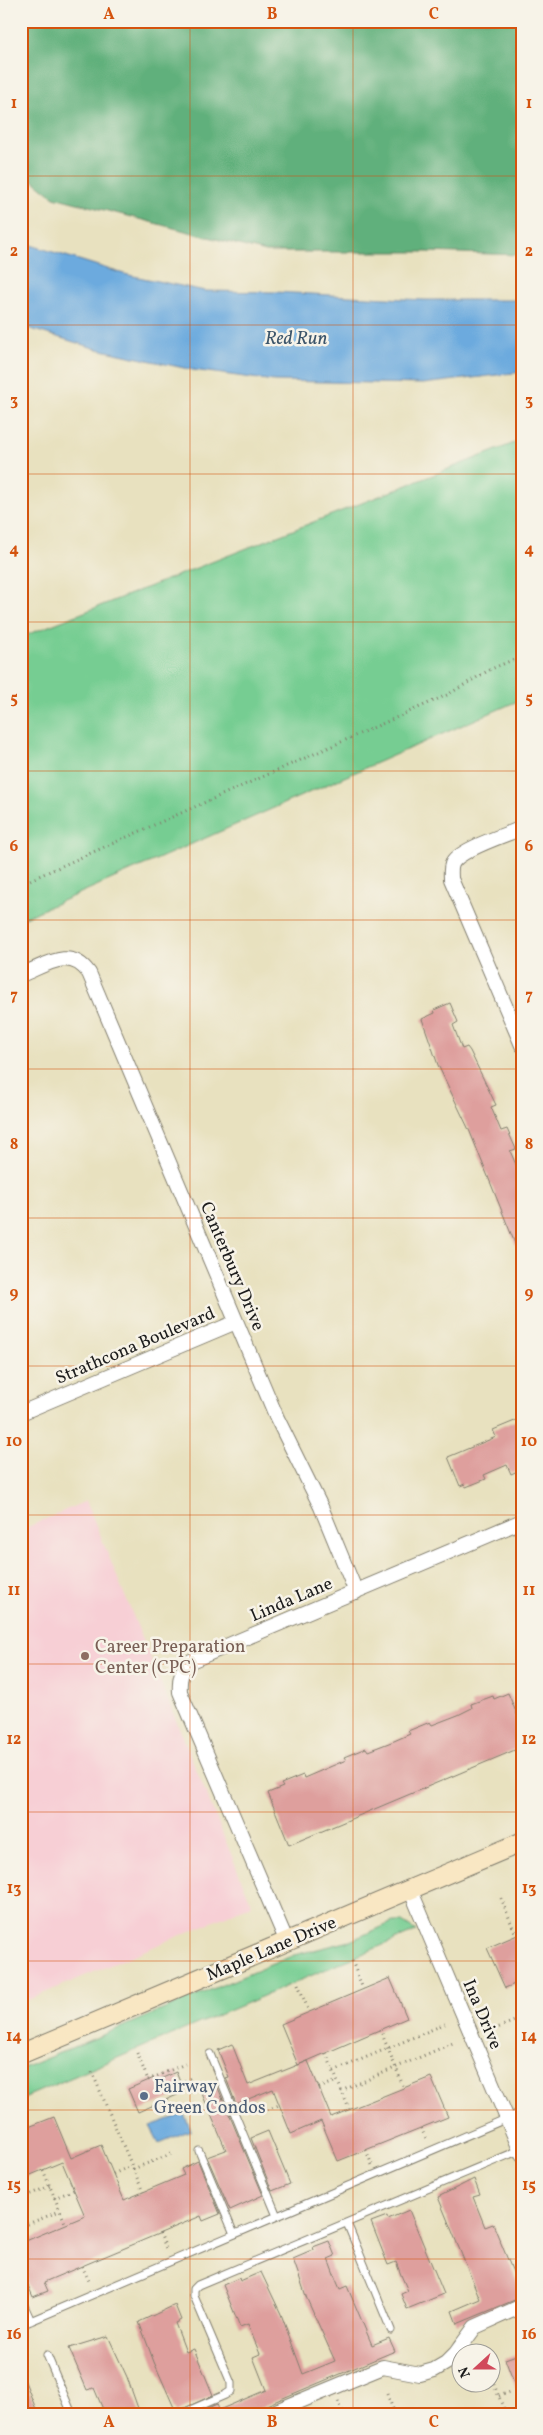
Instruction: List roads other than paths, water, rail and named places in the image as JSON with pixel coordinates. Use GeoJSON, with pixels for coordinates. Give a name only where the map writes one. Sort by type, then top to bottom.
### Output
{"type":"FeatureCollection","features":[{"type":"Feature","properties":{"kind":"street"},"geometry":{"type":"LineString","coordinates":[[522,828],[461,854],[452,864],[451,879],[522,1045]]}},
{"type":"Feature","properties":{"kind":"street","name":"Canterbury Drive"},"geometry":{"type":"LineString","coordinates":[[21,975],[63,958],[73,958],[82,963],[89,973],[277,1418],[321,1507],[356,1592]]}},
{"type":"Feature","properties":{"kind":"street","name":"Strathcona Boulevard"},"geometry":{"type":"LineString","coordinates":[[21,1412],[236,1322]]}},
{"type":"Feature","properties":{"kind":"street","name":"Linda Lane"},"geometry":{"type":"LineString","coordinates":[[287,1942],[180,1692],[179,1680],[183,1669],[191,1661],[522,1521]]}},
{"type":"Feature","properties":{"kind":"street","name":"Maple Lane Drive"},"geometry":{"type":"LineString","coordinates":[[21,2054],[522,1842]]}},
{"type":"Feature","properties":{"kind":"street","name":"Ina Drive"},"geometry":{"type":"LineString","coordinates":[[410,1889],[521,2152]]}},
{"type":"Feature","properties":{"kind":"street"},"geometry":{"type":"LineString","coordinates":[[269,2414],[383,2367],[420,2374],[434,2370],[456,2352],[475,2327],[522,2306]]}},
{"type":"Feature","properties":{"kind":"lane"},"geometry":{"type":"LineString","coordinates":[[210,2054],[278,2216]]}},
{"type":"Feature","properties":{"kind":"lane"},"geometry":{"type":"LineString","coordinates":[[21,2325],[522,2112]]}},
{"type":"Feature","properties":{"kind":"lane"},"geometry":{"type":"LineString","coordinates":[[199,2151],[234,2234]]}},
{"type":"Feature","properties":{"kind":"lane"},"geometry":{"type":"LineString","coordinates":[[181,2414],[225,2395],[231,2390],[230,2383],[194,2296],[194,2289],[198,2284],[521,2152]]}},
{"type":"Feature","properties":{"kind":"lane"},"geometry":{"type":"LineString","coordinates":[[347,2223],[391,2330]]}},
{"type":"Feature","properties":{"kind":"lane"},"geometry":{"type":"LineString","coordinates":[[21,2299],[31,2321]]}},
{"type":"Feature","properties":{"kind":"lane"},"geometry":{"type":"LineString","coordinates":[[47,2355],[72,2414]]}},
{"type":"Feature","properties":{"kind":"water","name":"Red Run"},"geometry":{"type":"Polygon","coordinates":[[[21,242],[124,274],[205,291],[275,292],[424,300],[522,300],[522,372],[423,384],[274,381],[193,370],[97,349],[21,326],[21,242]]]}},
{"type":"Feature","properties":{"kind":"water"},"geometry":{"type":"Polygon","coordinates":[[[184,2114],[191,2130],[159,2143],[150,2126],[184,2114]]]}},
{"type":"Feature","properties":{"kind":"place","name":"Career Preparation Center (CPC)"},"geometry":{"type":"Point","coordinates":[85,1656]}},
{"type":"Feature","properties":{"kind":"place","name":"Fairway Green Condos"},"geometry":{"type":"Point","coordinates":[144,2096]}}]}
